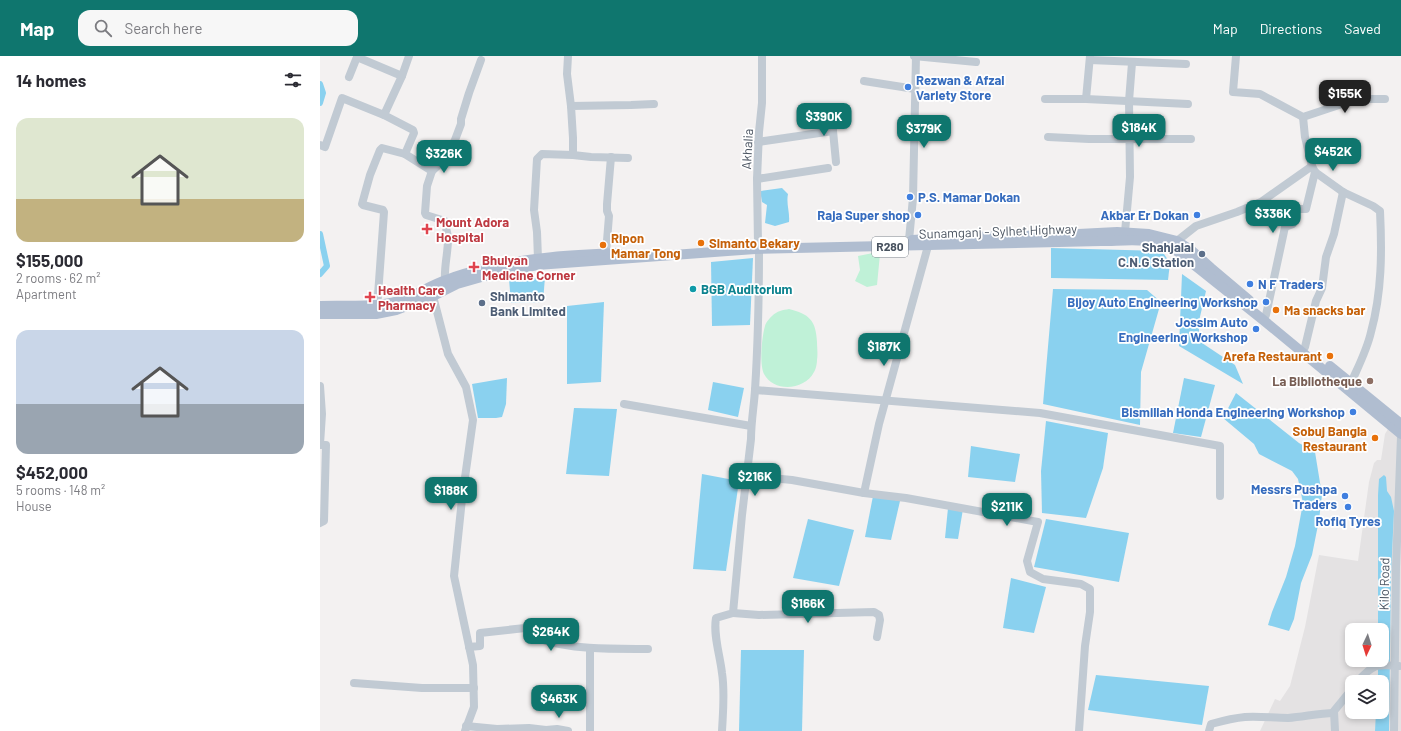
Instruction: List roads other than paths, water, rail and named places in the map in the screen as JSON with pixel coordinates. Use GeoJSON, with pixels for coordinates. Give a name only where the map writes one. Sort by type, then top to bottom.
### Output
{"type":"FeatureCollection","features":[{"type":"Feature","properties":{"kind":"main road","name":"Sunamganj - Sylhet Highway"},"geometry":{"type":"LineString","coordinates":[[320,314],[378,309],[421,292],[445,280],[485,268],[538,259],[606,253],[966,237],[1125,232],[1148,234],[1178,241],[1192,251],[1266,314],[1401,424]]}},
{"type":"Feature","properties":{"kind":"main road","name":"Sunamganj - Sylhet Highway"},"geometry":{"type":"LineString","coordinates":[[320,306],[396,310],[433,296],[458,284],[485,276],[537,265],[758,247],[928,246],[1152,241],[1163,243],[1173,248],[1262,319],[1401,436]]}},
{"type":"Feature","properties":{"kind":"street"},"geometry":{"type":"LineString","coordinates":[[349,77],[356,56],[402,76]]}},
{"type":"Feature","properties":{"kind":"street"},"geometry":{"type":"LineString","coordinates":[[384,115],[402,76],[409,56]]}},
{"type":"Feature","properties":{"kind":"street"},"geometry":{"type":"LineString","coordinates":[[568,56],[567,74],[574,144],[573,154]]}},
{"type":"Feature","properties":{"kind":"street","name":"Akhalia"},"geometry":{"type":"LineString","coordinates":[[733,613],[755,390],[759,305],[757,179],[758,142],[762,103],[762,56]]}},
{"type":"Feature","properties":{"kind":"street"},"geometry":{"type":"LineString","coordinates":[[909,240],[913,198],[915,56],[976,62]]}},
{"type":"Feature","properties":{"kind":"street"},"geometry":{"type":"LineString","coordinates":[[1236,56],[1233,92],[1260,94],[1304,117],[1357,99],[1385,99]]}},
{"type":"Feature","properties":{"kind":"street"},"geometry":{"type":"LineString","coordinates":[[1086,100],[1090,58],[1132,63],[1186,64]]}},
{"type":"Feature","properties":{"kind":"street"},"geometry":{"type":"LineString","coordinates":[[445,280],[444,274],[448,237],[445,221],[424,213],[427,186],[432,171],[444,160],[455,140],[461,124],[461,119],[469,92],[481,60]]}},
{"type":"Feature","properties":{"kind":"street"},"geometry":{"type":"LineString","coordinates":[[1125,232],[1130,178],[1129,101],[1132,63]]}},
{"type":"Feature","properties":{"kind":"street"},"geometry":{"type":"LineString","coordinates":[[864,81],[914,89]]}},
{"type":"Feature","properties":{"kind":"street"},"geometry":{"type":"LineString","coordinates":[[320,145],[325,147],[342,98],[384,115],[414,132],[405,154]]}},
{"type":"Feature","properties":{"kind":"street"},"geometry":{"type":"LineString","coordinates":[[1046,99],[1188,104]]}},
{"type":"Feature","properties":{"kind":"street"},"geometry":{"type":"LineString","coordinates":[[571,106],[654,104]]}},
{"type":"Feature","properties":{"kind":"street"},"geometry":{"type":"LineString","coordinates":[[834,112],[833,131],[836,162]]}},
{"type":"Feature","properties":{"kind":"street"},"geometry":{"type":"LineString","coordinates":[[1266,314],[1285,227],[1293,224],[1293,209],[1306,209],[1314,169],[1305,137],[1304,117]]}},
{"type":"Feature","properties":{"kind":"street"},"geometry":{"type":"LineString","coordinates":[[758,142],[833,131]]}},
{"type":"Feature","properties":{"kind":"street"},"geometry":{"type":"LineString","coordinates":[[1048,137],[1089,139],[1191,139]]}},
{"type":"Feature","properties":{"kind":"street"},"geometry":{"type":"LineString","coordinates":[[378,309],[384,212],[383,210],[362,204],[370,175],[382,148],[405,154],[432,171]]}},
{"type":"Feature","properties":{"kind":"street"},"geometry":{"type":"LineString","coordinates":[[538,259],[537,232],[534,210],[537,159],[542,154],[573,154],[581,156],[628,158]]}},
{"type":"Feature","properties":{"kind":"street"},"geometry":{"type":"LineString","coordinates":[[606,253],[609,216],[607,204],[611,157]]}},
{"type":"Feature","properties":{"kind":"street"},"geometry":{"type":"LineString","coordinates":[[757,179],[828,168]]}},
{"type":"Feature","properties":{"kind":"street"},"geometry":{"type":"LineString","coordinates":[[1314,169],[1343,192],[1373,206],[1380,211],[1382,266],[1371,333],[1351,383]]}},
{"type":"Feature","properties":{"kind":"street"},"geometry":{"type":"LineString","coordinates":[[1178,241],[1196,226],[1261,202],[1314,169]]}},
{"type":"Feature","properties":{"kind":"street"},"geometry":{"type":"LineString","coordinates":[[1305,346],[1316,301],[1322,288],[1326,257],[1334,234],[1343,192]]}},
{"type":"Feature","properties":{"kind":"street"},"geometry":{"type":"LineString","coordinates":[[864,493],[885,401],[928,246]]}},
{"type":"Feature","properties":{"kind":"street"},"geometry":{"type":"LineString","coordinates":[[433,296],[448,354],[466,387],[473,420],[462,499],[454,576],[473,665],[474,707],[466,728],[529,728],[568,731]]}},
{"type":"Feature","properties":{"kind":"street"},"geometry":{"type":"LineString","coordinates":[[320,386],[322,414],[320,444],[326,445],[324,521],[320,523]]}},
{"type":"Feature","properties":{"kind":"street"},"geometry":{"type":"LineString","coordinates":[[755,390],[1040,413],[1220,446],[1220,496]]}},
{"type":"Feature","properties":{"kind":"street"},"geometry":{"type":"LineString","coordinates":[[624,404],[751,426]]}},
{"type":"Feature","properties":{"kind":"street","name":"Kilo Road"},"geometry":{"type":"LineString","coordinates":[[1398,731],[1397,552],[1401,436]]}},
{"type":"Feature","properties":{"kind":"street"},"geometry":{"type":"LineString","coordinates":[[748,472],[764,476],[864,493],[906,498],[1038,522],[1027,562],[1030,572],[1043,579],[1081,584],[1090,589],[1090,612],[1085,646],[1079,731]]}},
{"type":"Feature","properties":{"kind":"street","name":"Kilo Road"},"geometry":{"type":"LineString","coordinates":[[1394,731],[1401,558]]}},
{"type":"Feature","properties":{"kind":"street"},"geometry":{"type":"LineString","coordinates":[[722,731],[724,695],[714,626],[716,618],[733,613],[766,614],[874,612],[879,614],[880,620],[877,637]]}},
{"type":"Feature","properties":{"kind":"street"},"geometry":{"type":"LineString","coordinates":[[469,647],[480,646],[480,633],[525,628],[538,639],[556,643],[590,648],[648,649]]}},
{"type":"Feature","properties":{"kind":"street"},"geometry":{"type":"LineString","coordinates":[[590,648],[590,731]]}},
{"type":"Feature","properties":{"kind":"street"},"geometry":{"type":"LineString","coordinates":[[1364,675],[1376,666],[1397,666]]}},
{"type":"Feature","properties":{"kind":"street"},"geometry":{"type":"LineString","coordinates":[[354,683],[422,688],[474,688]]}},
{"type":"Feature","properties":{"kind":"street"},"geometry":{"type":"LineString","coordinates":[[1335,731],[1334,712],[1345,698]]}},
{"type":"Feature","properties":{"kind":"street"},"geometry":{"type":"LineString","coordinates":[[1209,731],[1211,724],[1244,717],[1280,718],[1314,713],[1334,714]]}},
{"type":"Feature","properties":{"kind":"water"},"geometry":{"type":"Polygon","coordinates":[[[782,188],[788,194],[787,201],[789,222],[775,226],[765,223],[767,205],[762,202],[761,191],[782,188]]]}},
{"type":"Feature","properties":{"kind":"water"},"geometry":{"type":"Polygon","coordinates":[[[1051,248],[1162,251],[1170,263],[1168,280],[1051,278],[1051,248]]]}},
{"type":"Feature","properties":{"kind":"water"},"geometry":{"type":"Polygon","coordinates":[[[753,258],[750,325],[712,326],[711,262],[753,258]]]}},
{"type":"Feature","properties":{"kind":"water"},"geometry":{"type":"Polygon","coordinates":[[[1182,274],[1206,291],[1199,321],[1199,341],[1235,365],[1243,384],[1179,346],[1182,274]]]}},
{"type":"Feature","properties":{"kind":"water"},"geometry":{"type":"Polygon","coordinates":[[[545,277],[543,302],[511,303],[509,279],[545,277]]]}},
{"type":"Feature","properties":{"kind":"water"},"geometry":{"type":"Polygon","coordinates":[[[1053,289],[1147,290],[1161,302],[1141,372],[1140,425],[1043,404],[1053,289]]]}},
{"type":"Feature","properties":{"kind":"water"},"geometry":{"type":"Polygon","coordinates":[[[604,302],[601,382],[567,384],[567,306],[604,302]]]}},
{"type":"Feature","properties":{"kind":"water"},"geometry":{"type":"Polygon","coordinates":[[[507,378],[506,404],[502,417],[478,418],[472,384],[507,378]]]}},
{"type":"Feature","properties":{"kind":"water"},"geometry":{"type":"Polygon","coordinates":[[[1184,378],[1215,385],[1201,437],[1173,433],[1184,378]]]}},
{"type":"Feature","properties":{"kind":"water"},"geometry":{"type":"Polygon","coordinates":[[[713,382],[744,388],[738,417],[708,410],[713,382]]]}},
{"type":"Feature","properties":{"kind":"water"},"geometry":{"type":"Polygon","coordinates":[[[1236,393],[1299,443],[1315,452],[1322,495],[1319,520],[1312,555],[1301,583],[1294,619],[1289,631],[1268,625],[1286,577],[1295,546],[1303,503],[1298,479],[1292,471],[1259,454],[1254,444],[1223,418],[1236,393]]]}},
{"type":"Feature","properties":{"kind":"water"},"geometry":{"type":"Polygon","coordinates":[[[574,408],[617,409],[609,476],[566,474],[574,408]]]}},
{"type":"Feature","properties":{"kind":"water"},"geometry":{"type":"Polygon","coordinates":[[[1046,421],[1108,433],[1103,468],[1086,518],[1042,513],[1041,471],[1046,421]]]}},
{"type":"Feature","properties":{"kind":"water"},"geometry":{"type":"Polygon","coordinates":[[[971,446],[1020,454],[1015,482],[968,477],[971,446]]]}},
{"type":"Feature","properties":{"kind":"water"},"geometry":{"type":"Polygon","coordinates":[[[702,474],[739,481],[726,571],[693,569],[702,474]]]}},
{"type":"Feature","properties":{"kind":"water"},"geometry":{"type":"Polygon","coordinates":[[[1384,475],[1386,477],[1387,491],[1391,497],[1394,511],[1391,575],[1389,731],[1375,731],[1376,719],[1389,719],[1389,675],[1378,675],[1378,667],[1389,667],[1389,623],[1378,623],[1379,479],[1384,475]]]}},
{"type":"Feature","properties":{"kind":"water"},"geometry":{"type":"Polygon","coordinates":[[[873,496],[900,501],[891,540],[865,537],[873,496]]]}},
{"type":"Feature","properties":{"kind":"water"},"geometry":{"type":"Polygon","coordinates":[[[948,508],[963,509],[958,539],[945,538],[948,508]]]}},
{"type":"Feature","properties":{"kind":"water"},"geometry":{"type":"Polygon","coordinates":[[[808,519],[854,530],[839,586],[793,578],[808,519]]]}},
{"type":"Feature","properties":{"kind":"water"},"geometry":{"type":"Polygon","coordinates":[[[1046,519],[1129,533],[1119,582],[1034,567],[1046,519]]]}},
{"type":"Feature","properties":{"kind":"water"},"geometry":{"type":"Polygon","coordinates":[[[1011,578],[1046,587],[1034,633],[1003,628],[1011,578]]]}},
{"type":"Feature","properties":{"kind":"water"},"geometry":{"type":"Polygon","coordinates":[[[741,650],[804,650],[802,731],[739,731],[741,650]]]}},
{"type":"Feature","properties":{"kind":"water"},"geometry":{"type":"Polygon","coordinates":[[[1096,675],[1209,686],[1202,725],[1088,710],[1096,675]]]}},
{"type":"Feature","properties":{"kind":"waterway"},"geometry":{"type":"LineString","coordinates":[[320,84],[323,93],[320,103]]}},
{"type":"Feature","properties":{"kind":"waterway"},"geometry":{"type":"LineString","coordinates":[[320,234],[327,266],[320,274]]}},
{"type":"Feature","properties":{"kind":"place","name":"Rezwan & Afzal Variety Store"},"geometry":{"type":"Point","coordinates":[908,87]}},
{"type":"Feature","properties":{"kind":"place","name":"P.S. Mamar Dokan"},"geometry":{"type":"Point","coordinates":[910,197]}},
{"type":"Feature","properties":{"kind":"place","name":"Raja Super shop"},"geometry":{"type":"Point","coordinates":[918,215]}},
{"type":"Feature","properties":{"kind":"place","name":"Akbar Er Dokan"},"geometry":{"type":"Point","coordinates":[1197,215]}},
{"type":"Feature","properties":{"kind":"place","name":"Mount Adora Hospital"},"geometry":{"type":"Point","coordinates":[427,229]}},
{"type":"Feature","properties":{"kind":"place","name":"Simanto Bekary"},"geometry":{"type":"Point","coordinates":[701,243]}},
{"type":"Feature","properties":{"kind":"place","name":"Ripon Mamar Tong"},"geometry":{"type":"Point","coordinates":[603,245]}},
{"type":"Feature","properties":{"kind":"place","name":"Shahjalal C.N.G Station"},"geometry":{"type":"Point","coordinates":[1202,254]}},
{"type":"Feature","properties":{"kind":"place","name":"Bhuiyan Medicine Corner"},"geometry":{"type":"Point","coordinates":[474,267]}},
{"type":"Feature","properties":{"kind":"place","name":"N F Traders"},"geometry":{"type":"Point","coordinates":[1250,284]}},
{"type":"Feature","properties":{"kind":"place","name":"BGB Auditorium"},"geometry":{"type":"Point","coordinates":[693,289]}},
{"type":"Feature","properties":{"kind":"place","name":"Health Care Pharmacy"},"geometry":{"type":"Point","coordinates":[370,297]}},
{"type":"Feature","properties":{"kind":"place","name":"Bijoy Auto Engineering Workshop"},"geometry":{"type":"Point","coordinates":[1266,302]}},
{"type":"Feature","properties":{"kind":"place","name":"Shimanto Bank Limited"},"geometry":{"type":"Point","coordinates":[482,303]}},
{"type":"Feature","properties":{"kind":"place","name":"Ma snacks bar"},"geometry":{"type":"Point","coordinates":[1276,310]}},
{"type":"Feature","properties":{"kind":"place","name":"Jossim Auto Engineering Workshop"},"geometry":{"type":"Point","coordinates":[1256,329]}},
{"type":"Feature","properties":{"kind":"place","name":"Arefa Restaurant"},"geometry":{"type":"Point","coordinates":[1330,356]}},
{"type":"Feature","properties":{"kind":"place","name":"La Bibliotheque"},"geometry":{"type":"Point","coordinates":[1370,381]}},
{"type":"Feature","properties":{"kind":"place","name":"Bismillah Honda Engineering Workshop"},"geometry":{"type":"Point","coordinates":[1353,412]}},
{"type":"Feature","properties":{"kind":"place","name":"Sobuj Bangla Restaurant"},"geometry":{"type":"Point","coordinates":[1375,438]}},
{"type":"Feature","properties":{"kind":"place","name":"Messrs Pushpa Traders"},"geometry":{"type":"Point","coordinates":[1345,496]}},
{"type":"Feature","properties":{"kind":"place","name":"Rofiq Tyres"},"geometry":{"type":"Point","coordinates":[1348,507]}}]}
